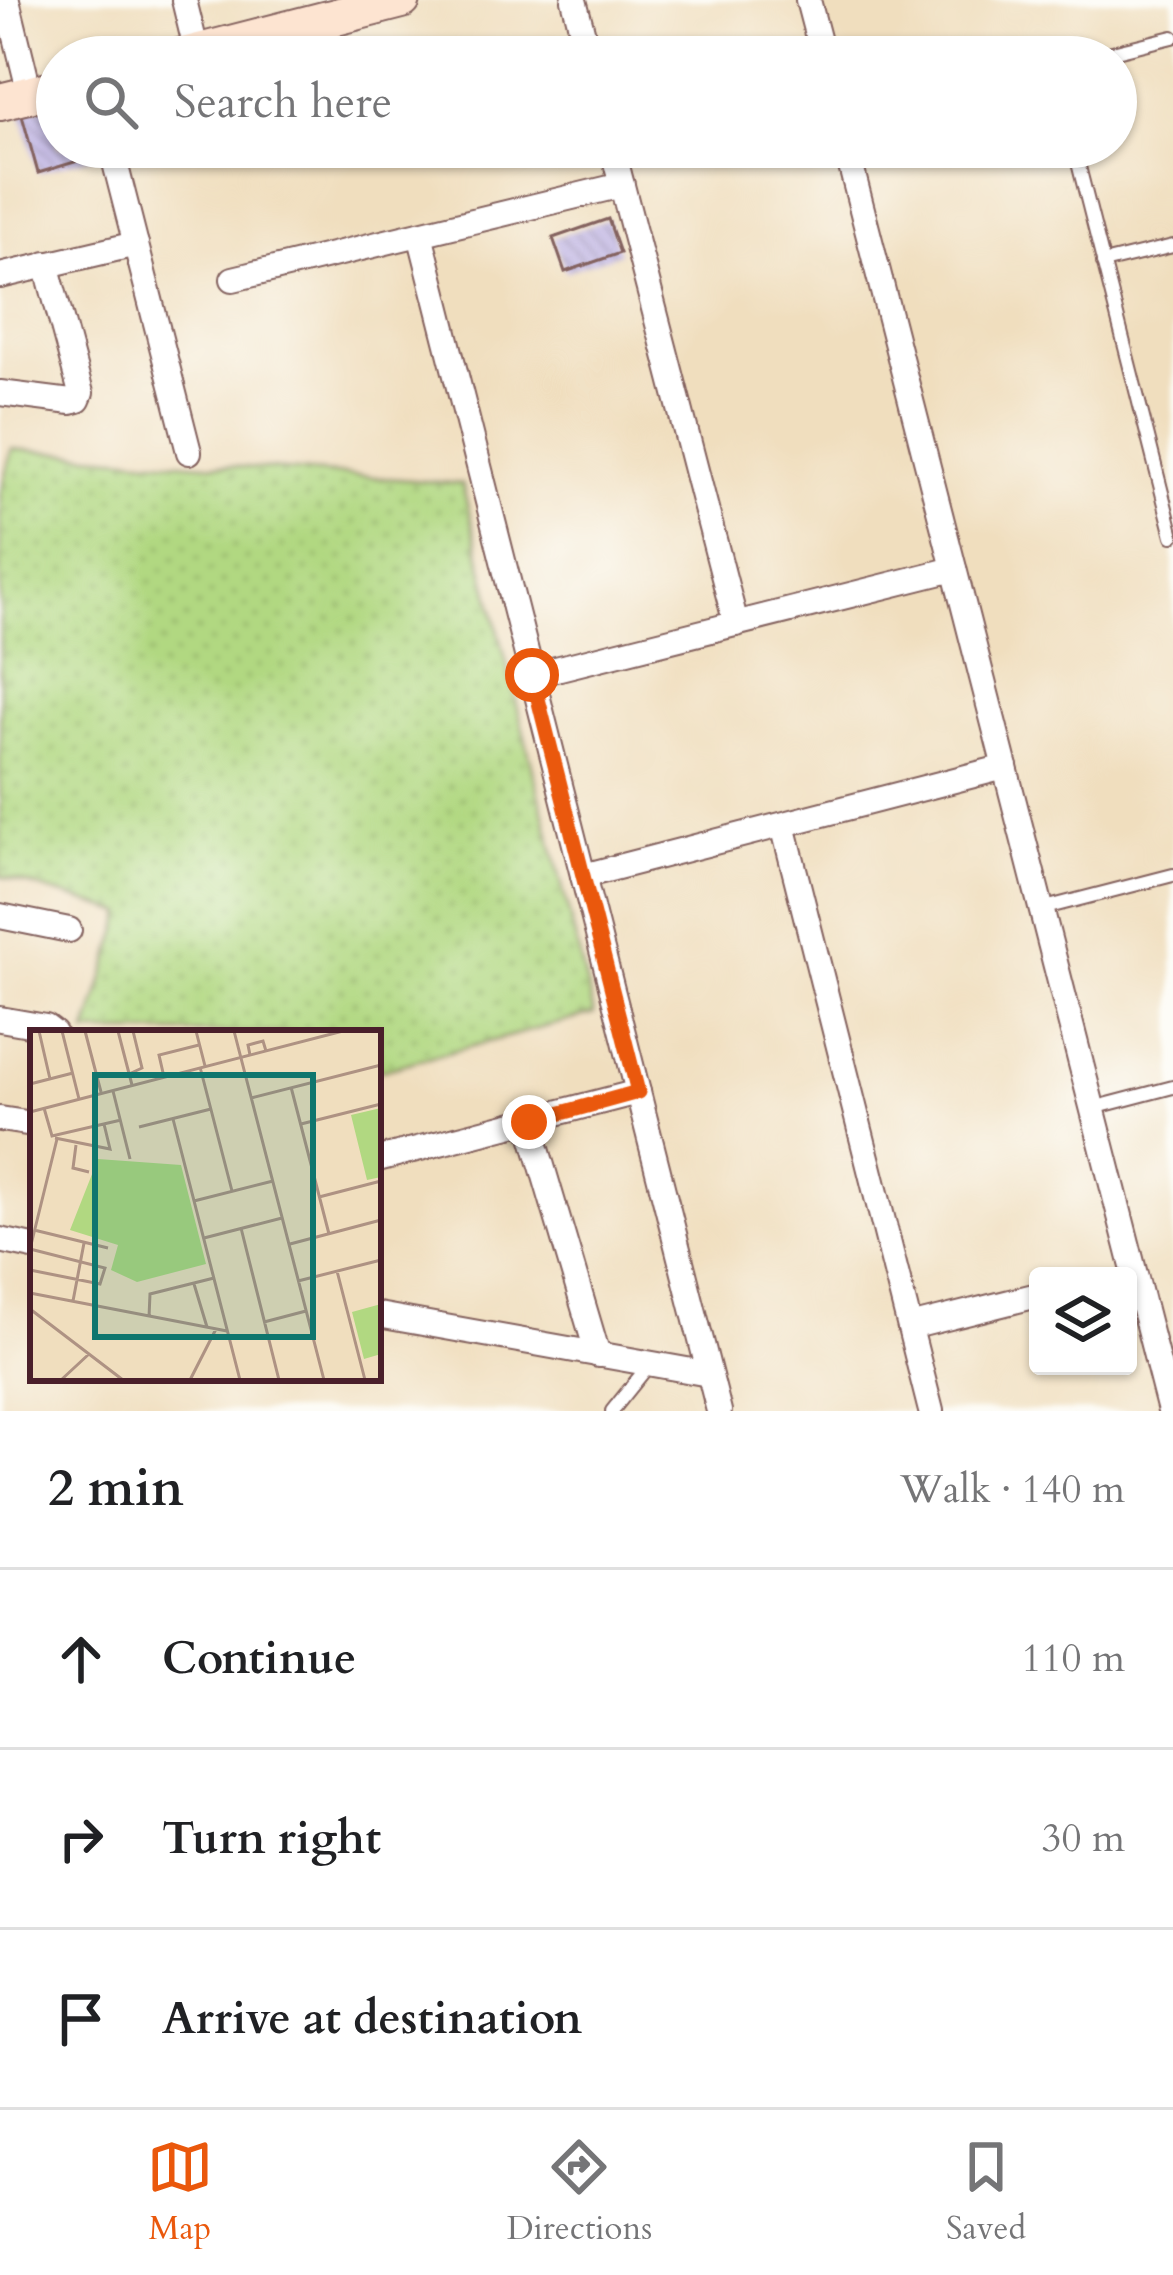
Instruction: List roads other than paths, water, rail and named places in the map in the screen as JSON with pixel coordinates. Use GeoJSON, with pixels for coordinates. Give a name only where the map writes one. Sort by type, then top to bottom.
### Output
{"type":"FeatureCollection","features":[{"type":"Feature","properties":{"kind":"main road"},"geometry":{"type":"LineString","coordinates":[[258,36],[380,3]]}},
{"type":"Feature","properties":{"kind":"street"},"geometry":{"type":"LineString","coordinates":[[7,0],[29,94]]}},
{"type":"Feature","properties":{"kind":"street"},"geometry":{"type":"LineString","coordinates":[[184,0],[187,36]]}},
{"type":"Feature","properties":{"kind":"street"},"geometry":{"type":"LineString","coordinates":[[574,0],[583,36]]}},
{"type":"Feature","properties":{"kind":"street"},"geometry":{"type":"LineString","coordinates":[[808,0],[817,36]]}},
{"type":"Feature","properties":{"kind":"street"},"geometry":{"type":"LineString","coordinates":[[116,168],[189,452]]}},
{"type":"Feature","properties":{"kind":"street"},"geometry":{"type":"LineString","coordinates":[[618,168],[736,624]]}},
{"type":"Feature","properties":{"kind":"street"},"geometry":{"type":"LineString","coordinates":[[851,168],[1092,1108],[1122,1267]]}},
{"type":"Feature","properties":{"kind":"street"},"geometry":{"type":"LineString","coordinates":[[233,279],[622,185]]}},
{"type":"Feature","properties":{"kind":"street"},"geometry":{"type":"LineString","coordinates":[[420,234],[718,1411]]}},
{"type":"Feature","properties":{"kind":"street"},"geometry":{"type":"LineString","coordinates":[[0,276],[136,244]]}},
{"type":"Feature","properties":{"kind":"street"},"geometry":{"type":"LineString","coordinates":[[0,392],[71,401],[81,393],[46,264]]}},
{"type":"Feature","properties":{"kind":"street"},"geometry":{"type":"LineString","coordinates":[[532,675],[954,569]]}},
{"type":"Feature","properties":{"kind":"street"},"geometry":{"type":"LineString","coordinates":[[583,876],[1005,767]]}},
{"type":"Feature","properties":{"kind":"street"},"geometry":{"type":"LineString","coordinates":[[783,824],[931,1411]]}},
{"type":"Feature","properties":{"kind":"street"},"geometry":{"type":"LineString","coordinates":[[0,916],[69,930]]}},
{"type":"Feature","properties":{"kind":"street"},"geometry":{"type":"LineString","coordinates":[[0,1019],[49,1030]]}},
{"type":"Feature","properties":{"kind":"street"},"geometry":{"type":"LineString","coordinates":[[381,1159],[638,1092]]}},
{"type":"Feature","properties":{"kind":"street"},"geometry":{"type":"LineString","coordinates":[[0,1119],[30,1124]]}},
{"type":"Feature","properties":{"kind":"street"},"geometry":{"type":"LineString","coordinates":[[529,1122],[598,1355]]}},
{"type":"Feature","properties":{"kind":"street"},"geometry":{"type":"LineString","coordinates":[[0,1240],[30,1246]]}},
{"type":"Feature","properties":{"kind":"street"},"geometry":{"type":"LineString","coordinates":[[910,1327],[1029,1296]]}},
{"type":"Feature","properties":{"kind":"street"},"geometry":{"type":"LineString","coordinates":[[1137,1314],[1170,1411]]}},
{"type":"Feature","properties":{"kind":"street"},"geometry":{"type":"LineString","coordinates":[[381,1316],[709,1374]]}},
{"type":"Feature","properties":{"kind":"lane"},"geometry":{"type":"LineString","coordinates":[[1137,46],[1173,37]]}},
{"type":"Feature","properties":{"kind":"lane"},"geometry":{"type":"LineString","coordinates":[[1079,168],[1173,536]]}},
{"type":"Feature","properties":{"kind":"lane"},"geometry":{"type":"LineString","coordinates":[[1103,263],[1173,246]]}},
{"type":"Feature","properties":{"kind":"lane"},"geometry":{"type":"LineString","coordinates":[[1041,910],[1173,875]]}},
{"type":"Feature","properties":{"kind":"lane"},"geometry":{"type":"LineString","coordinates":[[1092,1108],[1173,1088]]}},
{"type":"Feature","properties":{"kind":"lane"},"geometry":{"type":"LineString","coordinates":[[612,1411],[651,1364]]}}]}
